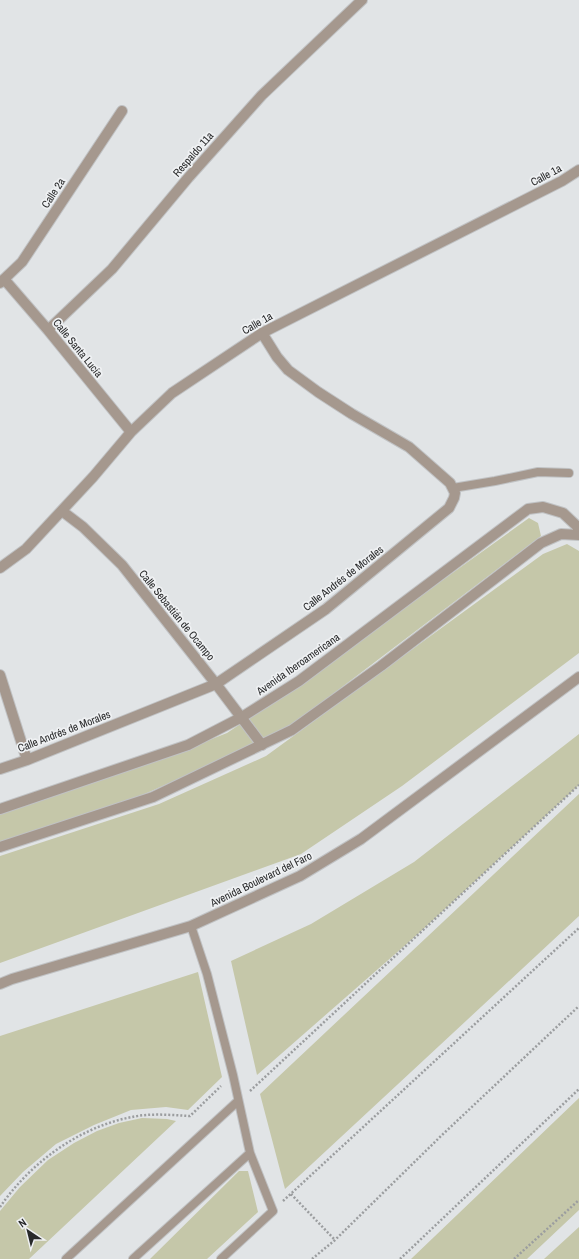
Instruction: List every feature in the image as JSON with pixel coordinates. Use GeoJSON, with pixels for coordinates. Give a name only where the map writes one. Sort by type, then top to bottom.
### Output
{"type":"FeatureCollection","features":[{"type":"Feature","properties":{"kind":"street","name":"Respaldo 11a"},"geometry":{"type":"LineString","coordinates":[[48,330],[112,269],[188,178],[262,95],[362,0]]}},
{"type":"Feature","properties":{"kind":"street","name":"Calle 2a"},"geometry":{"type":"LineString","coordinates":[[2,281],[22,262],[122,111]]}},
{"type":"Feature","properties":{"kind":"street","name":"Calle 1a"},"geometry":{"type":"LineString","coordinates":[[0,568],[26,549],[93,477],[131,432],[172,393],[262,333],[555,184],[579,170]]}},
{"type":"Feature","properties":{"kind":"street","name":"Calle Santa Lucía"},"geometry":{"type":"LineString","coordinates":[[2,281],[48,330],[131,432]]}},
{"type":"Feature","properties":{"kind":"street"},"geometry":{"type":"LineString","coordinates":[[262,333],[277,357],[288,370],[352,414],[410,447],[450,482],[453,488]]}},
{"type":"Feature","properties":{"kind":"street","name":"Calle Andrés de Morales"},"geometry":{"type":"LineString","coordinates":[[0,769],[27,760],[216,684],[326,608],[443,514],[449,508],[454,498],[455,493],[453,488]]}},
{"type":"Feature","properties":{"kind":"street","name":"Avenida Iberoamericana"},"geometry":{"type":"LineString","coordinates":[[0,809],[188,745],[242,717],[299,680],[528,508],[543,507],[563,513],[579,528]]}},
{"type":"Feature","properties":{"kind":"street","name":"Calle Sebastián de Ocampo"},"geometry":{"type":"LineString","coordinates":[[62,511],[83,527],[122,565],[242,717],[262,745]]}},
{"type":"Feature","properties":{"kind":"street"},"geometry":{"type":"LineString","coordinates":[[0,847],[153,798],[292,730],[381,666],[541,543],[561,534],[579,534]]}},
{"type":"Feature","properties":{"kind":"street"},"geometry":{"type":"LineString","coordinates":[[0,675],[27,760]]}},
{"type":"Feature","properties":{"kind":"street","name":"Avenida Boulevard del Faro"},"geometry":{"type":"LineString","coordinates":[[0,984],[192,926],[300,876],[361,840],[579,677]]}},
{"type":"Feature","properties":{"kind":"lane"},"geometry":{"type":"LineString","coordinates":[[453,488],[538,472],[569,473]]}},
{"type":"Feature","properties":{"kind":"lane"},"geometry":{"type":"LineString","coordinates":[[192,926],[207,974],[233,1075],[250,1153],[273,1211],[221,1259]]}},
{"type":"Feature","properties":{"kind":"lane"},"geometry":{"type":"LineString","coordinates":[[66,1259],[238,1101]]}},
{"type":"Feature","properties":{"kind":"lane"},"geometry":{"type":"LineString","coordinates":[[133,1259],[250,1153]]}},
{"type":"Feature","properties":{"kind":"path"},"geometry":{"type":"LineString","coordinates":[[238,1101],[579,785]]}},
{"type":"Feature","properties":{"kind":"path"},"geometry":{"type":"LineString","coordinates":[[273,1211],[579,928]]}},
{"type":"Feature","properties":{"kind":"path"},"geometry":{"type":"LineString","coordinates":[[312,1259],[335,1240],[440,1136],[579,1006]]}},
{"type":"Feature","properties":{"kind":"path"},"geometry":{"type":"LineString","coordinates":[[0,1206],[8,1195],[40,1162],[74,1138],[109,1123],[132,1116],[190,1116],[233,1075]]}},
{"type":"Feature","properties":{"kind":"path"},"geometry":{"type":"LineString","coordinates":[[400,1259],[579,1089]]}},
{"type":"Feature","properties":{"kind":"path"},"geometry":{"type":"LineString","coordinates":[[291,1194],[335,1240]]}},
{"type":"Feature","properties":{"kind":"path"},"geometry":{"type":"LineString","coordinates":[[514,1259],[579,1200]]}},
{"type":"Feature","properties":{"kind":"green space"},"geometry":{"type":"Polygon","coordinates":[[[529,518],[538,523],[541,536],[288,728],[138,797],[0,842],[0,811],[189,748],[227,733],[267,706],[529,518]]]}},
{"type":"Feature","properties":{"kind":"green space"},"geometry":{"type":"Polygon","coordinates":[[[567,544],[579,551],[579,653],[402,786],[301,854],[0,963],[0,856],[159,804],[266,756],[543,554],[567,544]]]}},
{"type":"Feature","properties":{"kind":"green space"},"geometry":{"type":"Polygon","coordinates":[[[579,734],[579,785],[418,934],[257,1075],[231,961],[311,924],[414,862],[579,734]]]}},
{"type":"Feature","properties":{"kind":"green space"},"geometry":{"type":"Polygon","coordinates":[[[579,794],[579,916],[285,1189],[260,1094],[579,794]]]}},
{"type":"Feature","properties":{"kind":"green space"},"geometry":{"type":"Polygon","coordinates":[[[198,972],[222,1077],[188,1110],[166,1107],[131,1110],[94,1125],[56,1144],[23,1172],[0,1196],[0,1036],[198,972]]]}},
{"type":"Feature","properties":{"kind":"green space"},"geometry":{"type":"Polygon","coordinates":[[[579,1098],[579,1210],[527,1259],[411,1259],[579,1098]]]}},
{"type":"Feature","properties":{"kind":"green space"},"geometry":{"type":"Polygon","coordinates":[[[142,1118],[167,1119],[176,1121],[29,1259],[0,1259],[0,1211],[20,1187],[48,1160],[74,1143],[97,1131],[119,1123],[142,1118]]]}},
{"type":"Feature","properties":{"kind":"green space"},"geometry":{"type":"Polygon","coordinates":[[[239,1171],[248,1171],[258,1212],[207,1259],[150,1259],[239,1171]]]}},
{"type":"Feature","properties":{"kind":"green space"},"geometry":{"type":"Polygon","coordinates":[[[579,1227],[579,1259],[544,1259],[579,1227]]]}}]}
